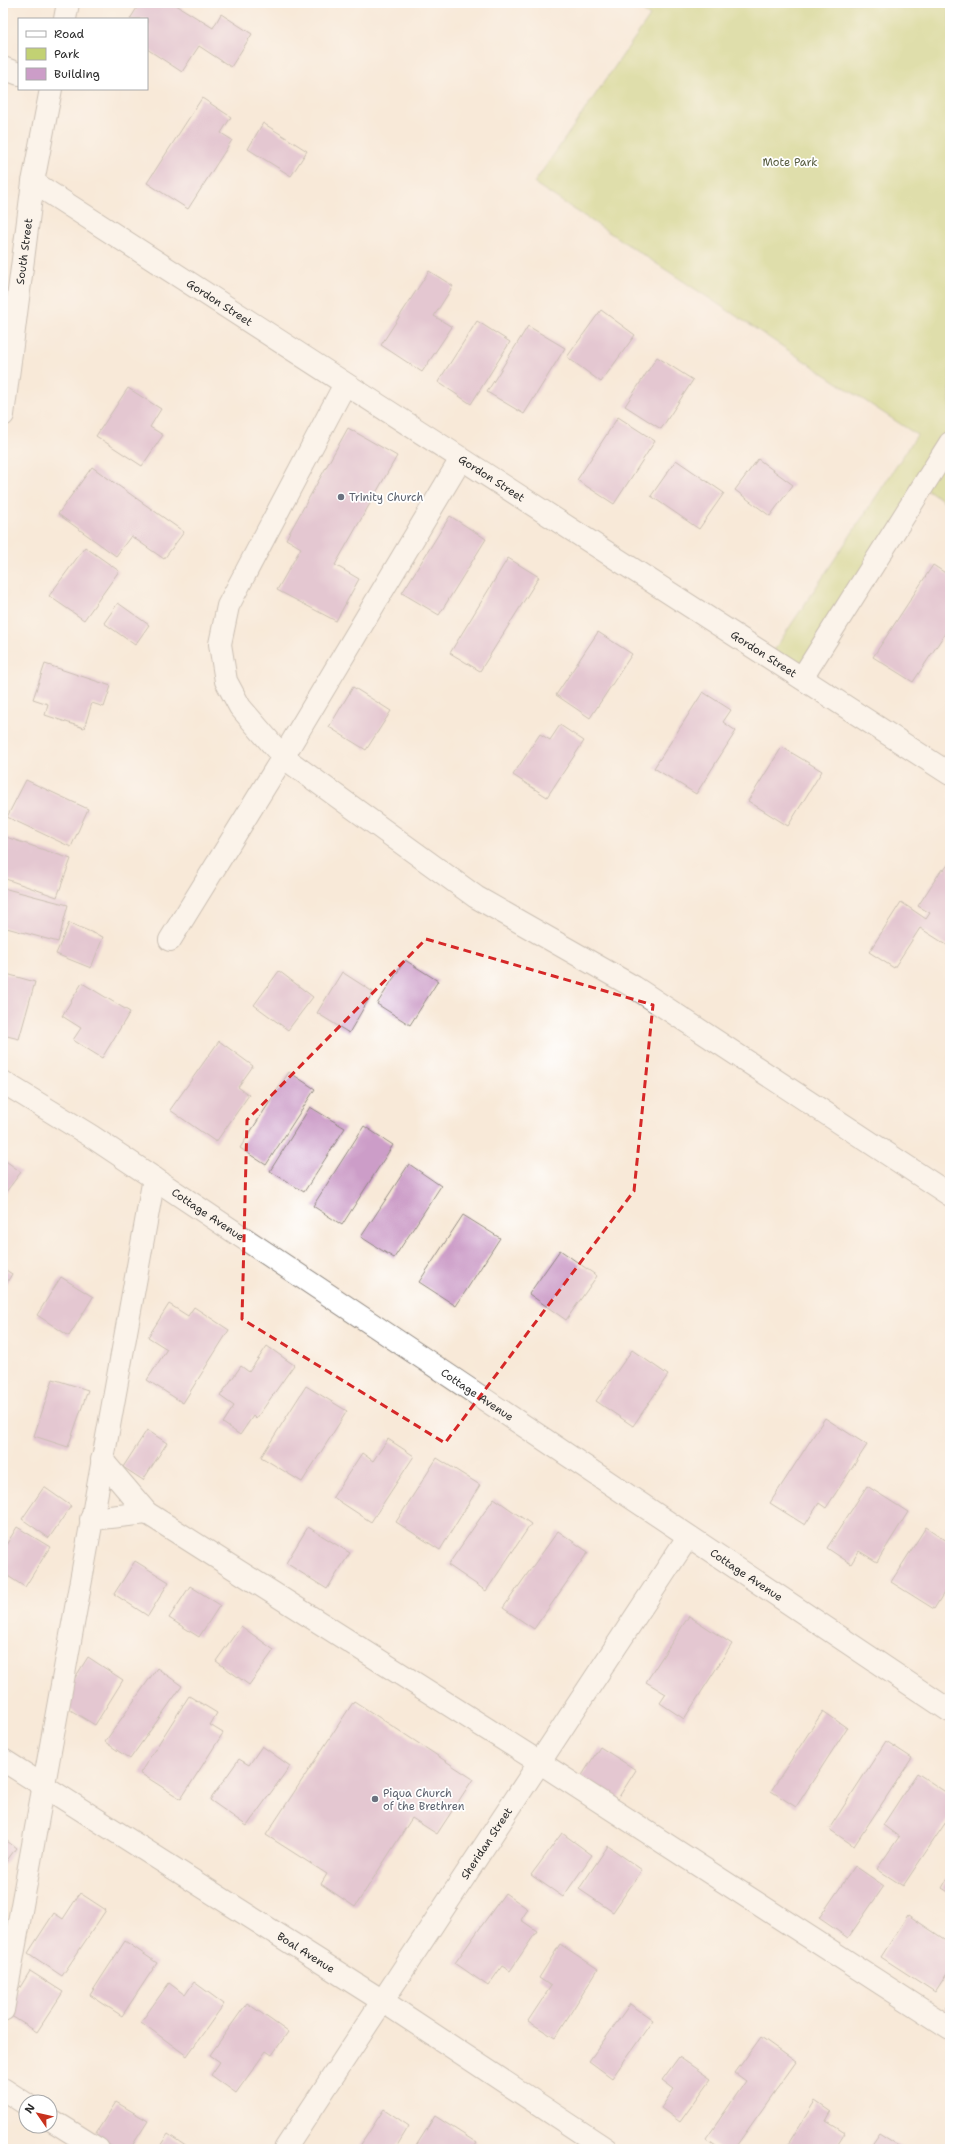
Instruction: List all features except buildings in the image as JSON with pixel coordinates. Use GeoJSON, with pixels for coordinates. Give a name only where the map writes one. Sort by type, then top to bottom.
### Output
{"type":"FeatureCollection","features":[{"type":"Feature","properties":{"kind":"street"},"geometry":{"type":"LineString","coordinates":[[65,18],[68,3]]}},
{"type":"Feature","properties":{"kind":"street"},"geometry":{"type":"LineString","coordinates":[[3,68],[18,74]]}},
{"type":"Feature","properties":{"kind":"street","name":"South Street"},"geometry":{"type":"LineString","coordinates":[[3,415],[33,182],[51,90]]}},
{"type":"Feature","properties":{"kind":"street","name":"Gordon Street"},"geometry":{"type":"LineString","coordinates":[[33,182],[950,774]]}},
{"type":"Feature","properties":{"kind":"street"},"geometry":{"type":"LineString","coordinates":[[345,384],[228,606],[220,644],[226,681],[240,707],[283,757],[476,897],[634,987],[950,1195]]}},
{"type":"Feature","properties":{"kind":"street"},"geometry":{"type":"LineString","coordinates":[[802,678],[950,443]]}},
{"type":"Feature","properties":{"kind":"street"},"geometry":{"type":"LineString","coordinates":[[170,940],[283,757],[461,459]]}},
{"type":"Feature","properties":{"kind":"street","name":"Cottage Avenue"},"geometry":{"type":"LineString","coordinates":[[3,1082],[92,1136],[688,1537],[950,1711]]}},
{"type":"Feature","properties":{"kind":"street"},"geometry":{"type":"LineString","coordinates":[[3,2010],[154,1178]]}},
{"type":"Feature","properties":{"kind":"street"},"geometry":{"type":"LineString","coordinates":[[102,1460],[147,1513],[539,1762],[950,2028]]}},
{"type":"Feature","properties":{"kind":"street"},"geometry":{"type":"LineString","coordinates":[[91,1519],[147,1513]]}},
{"type":"Feature","properties":{"kind":"street","name":"Sheridan Street"},"geometry":{"type":"LineString","coordinates":[[285,2149],[688,1537]]}},
{"type":"Feature","properties":{"kind":"street","name":"Boal Avenue"},"geometry":{"type":"LineString","coordinates":[[3,1760],[382,2000],[606,2149]]}},
{"type":"Feature","properties":{"kind":"street"},"geometry":{"type":"LineString","coordinates":[[3,2089],[18,2099]]}},
{"type":"Feature","properties":{"kind":"street"},"geometry":{"type":"LineString","coordinates":[[58,2124],[98,2149]]}},
{"type":"Feature","properties":{"kind":"highlighted area"},"geometry":{"type":"Polygon","coordinates":[[[426,939],[653,1005],[634,1191],[445,1443],[242,1319],[247,1120],[426,939]]]}},
{"type":"Feature","properties":{"kind":"green space","name":"Mote Park"},"geometry":{"type":"Polygon","coordinates":[[[631,3],[950,3],[950,505],[922,486],[802,678],[769,658],[917,435],[534,183],[650,16],[631,3]]]}},
{"type":"Feature","properties":{"kind":"place","name":"Trinity Church"},"geometry":{"type":"Point","coordinates":[341,497]}},
{"type":"Feature","properties":{"kind":"place","name":"Piqua Church of the Brethren"},"geometry":{"type":"Point","coordinates":[375,1799]}}]}
